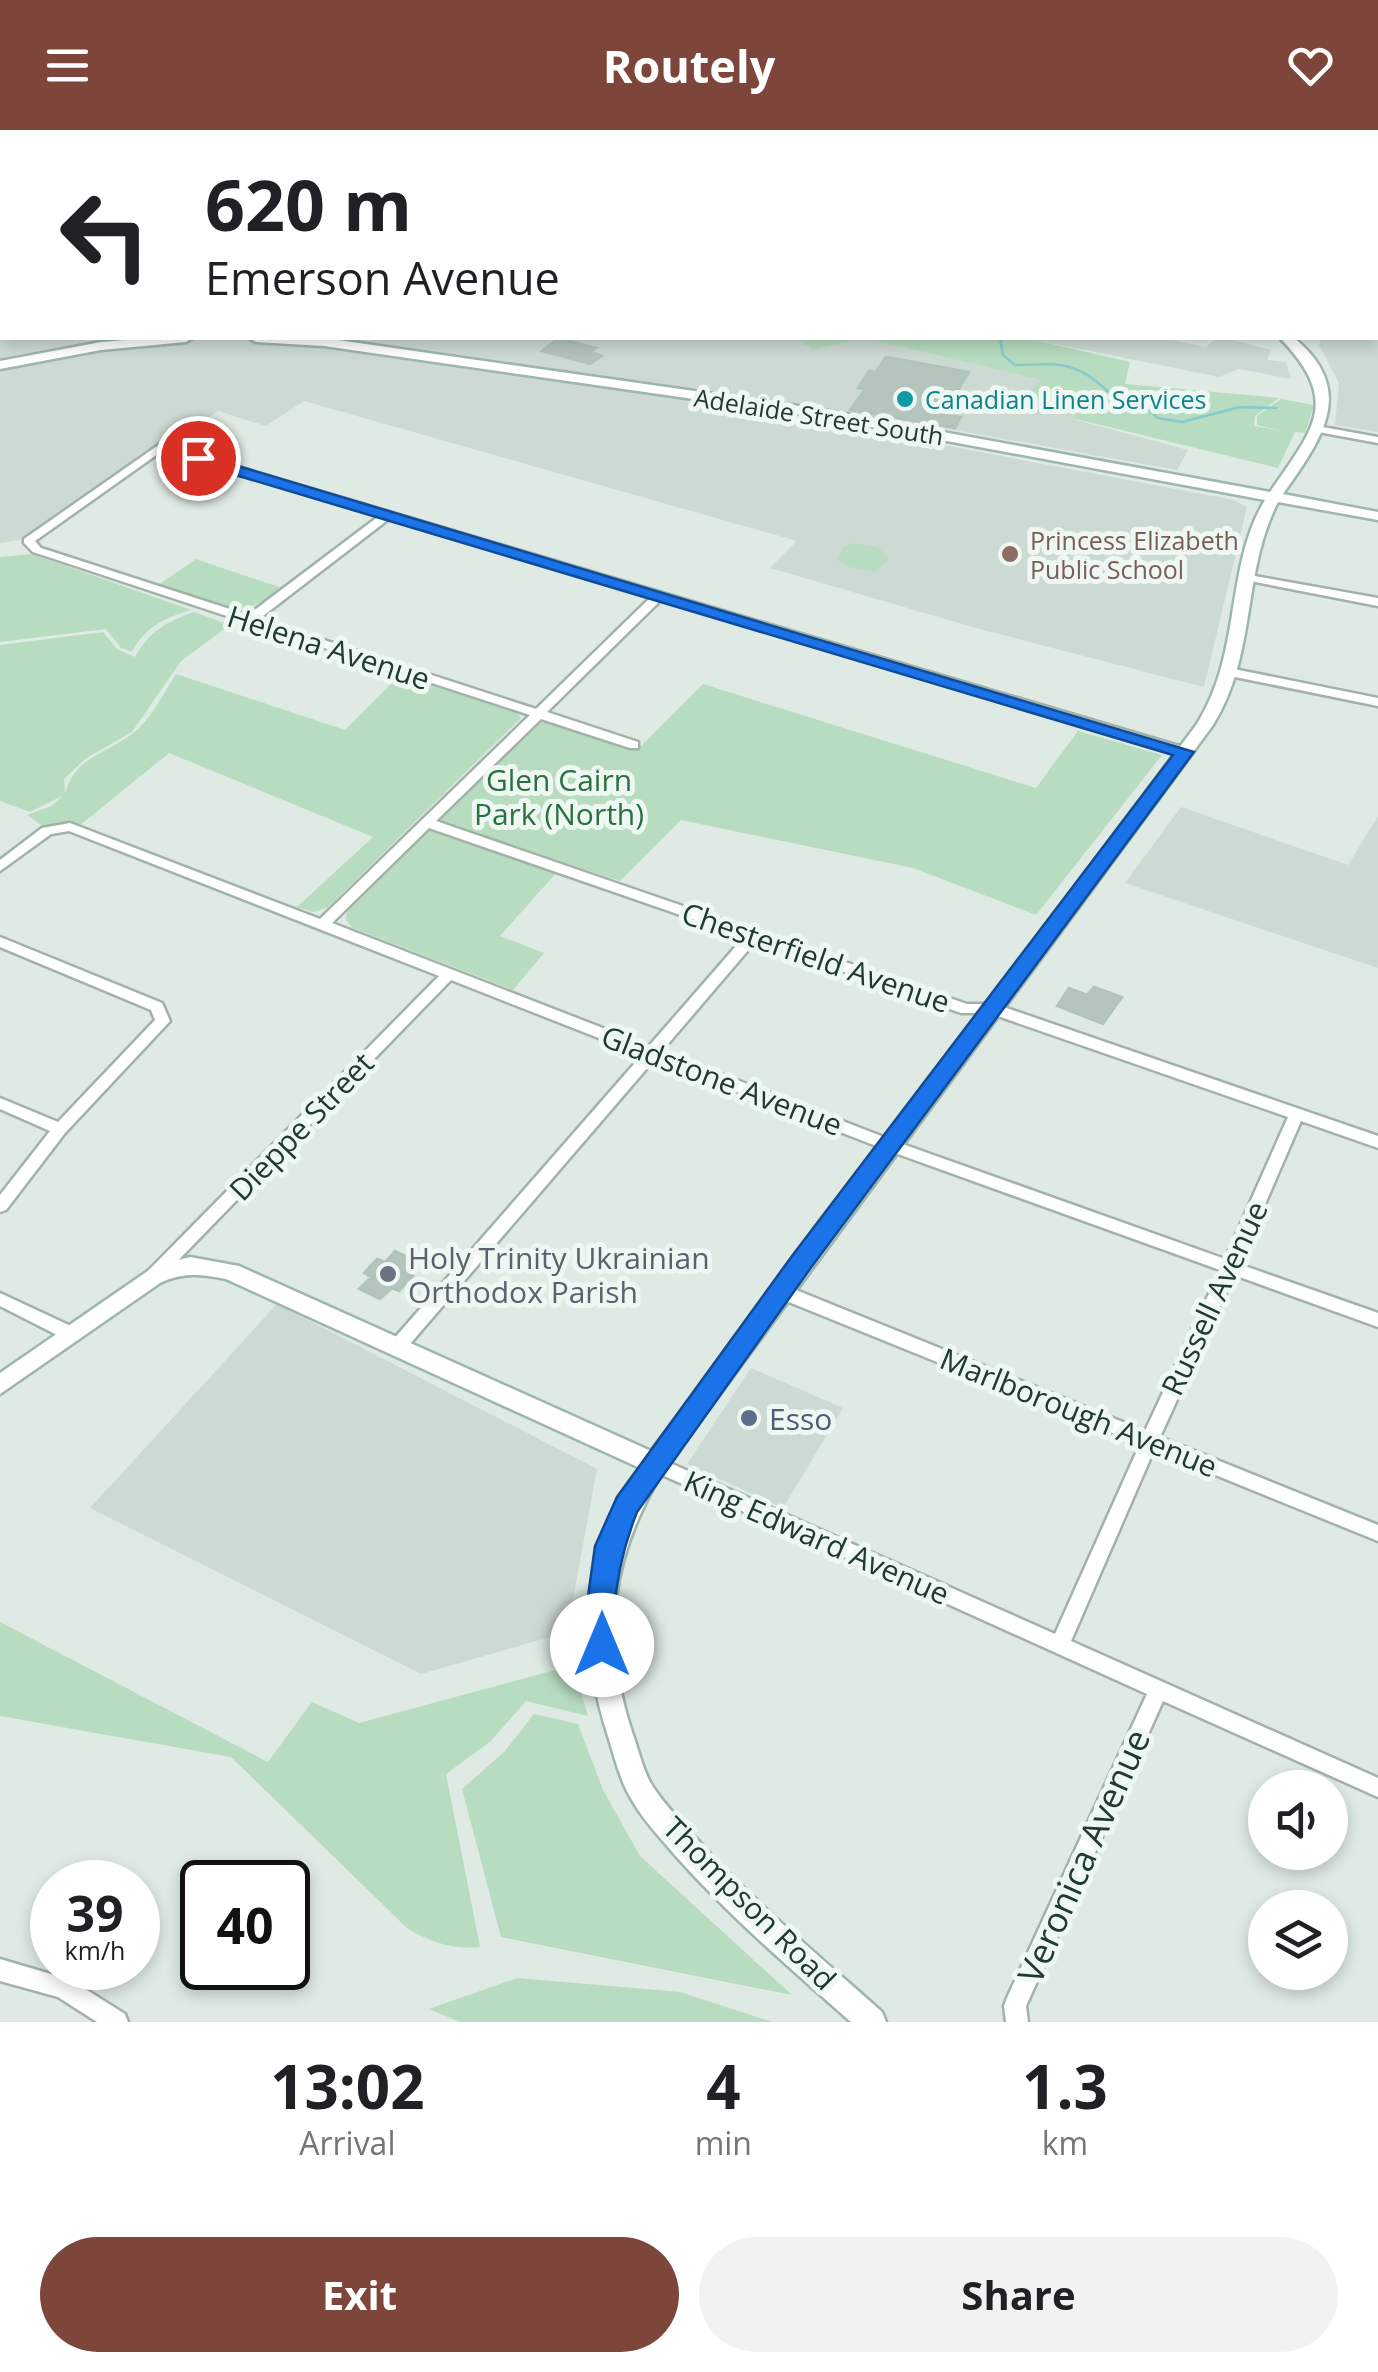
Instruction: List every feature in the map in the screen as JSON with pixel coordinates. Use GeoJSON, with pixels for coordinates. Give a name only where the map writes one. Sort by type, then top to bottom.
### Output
{"type":"FeatureCollection","features":[{"type":"Feature","properties":{"kind":"street"},"geometry":{"type":"LineString","coordinates":[[0,365],[101,346],[165,340]]}},
{"type":"Feature","properties":{"kind":"street","name":"Adelaide Street South"},"geometry":{"type":"LineString","coordinates":[[290,340],[776,406],[1378,516]]}},
{"type":"Feature","properties":{"kind":"street","name":"Thompson Road"},"geometry":{"type":"LineString","coordinates":[[872,2022],[740,1902],[642,1794],[608,1704],[600,1618],[609,1546],[626,1506],[654,1464],[1184,752],[1225,689],[1257,532],[1271,498],[1296,470],[1317,429],[1322,387],[1306,353],[1290,340]]}},
{"type":"Feature","properties":{"kind":"street"},"geometry":{"type":"LineString","coordinates":[[1317,429],[1378,440]]}},
{"type":"Feature","properties":{"kind":"street","name":"Helena Avenue"},"geometry":{"type":"LineString","coordinates":[[387,515],[160,447],[28,541],[37,550],[248,622],[634,744]]}},
{"type":"Feature","properties":{"kind":"street"},"geometry":{"type":"LineString","coordinates":[[248,622],[387,515],[1184,752]]}},
{"type":"Feature","properties":{"kind":"street"},"geometry":{"type":"LineString","coordinates":[[1249,578],[1378,602]]}},
{"type":"Feature","properties":{"kind":"street"},"geometry":{"type":"LineString","coordinates":[[324,924],[659,596]]}},
{"type":"Feature","properties":{"kind":"street"},"geometry":{"type":"LineString","coordinates":[[1229,672],[1378,702]]}},
{"type":"Feature","properties":{"kind":"street","name":"Chesterfield Avenue"},"geometry":{"type":"LineString","coordinates":[[424,822],[966,1009],[990,1008],[1378,1142]]}},
{"type":"Feature","properties":{"kind":"street","name":"Gladstone Avenue"},"geometry":{"type":"LineString","coordinates":[[0,867],[47,831],[70,828],[889,1145],[1378,1320]]}},
{"type":"Feature","properties":{"kind":"street"},"geometry":{"type":"LineString","coordinates":[[398,1346],[754,936]]}},
{"type":"Feature","properties":{"kind":"street"},"geometry":{"type":"LineString","coordinates":[[0,942],[158,1007],[163,1021],[60,1129],[0,1206]]}},
{"type":"Feature","properties":{"kind":"street","name":"Dieppe Street"},"geometry":{"type":"LineString","coordinates":[[152,1277],[449,974]]}},
{"type":"Feature","properties":{"kind":"street"},"geometry":{"type":"LineString","coordinates":[[0,1103],[60,1129]]}},
{"type":"Feature","properties":{"kind":"street","name":"Russell Avenue"},"geometry":{"type":"LineString","coordinates":[[1059,1646],[1147,1440],[1232,1266],[1297,1114]]}},
{"type":"Feature","properties":{"kind":"street","name":"King Edward Avenue"},"geometry":{"type":"LineString","coordinates":[[0,1385],[69,1333],[176,1264],[231,1272],[1378,1788]]}},
{"type":"Feature","properties":{"kind":"street","name":"Marlborough Avenue"},"geometry":{"type":"LineString","coordinates":[[780,1291],[1378,1533]]}},
{"type":"Feature","properties":{"kind":"street"},"geometry":{"type":"LineString","coordinates":[[0,1299],[69,1333]]}},
{"type":"Feature","properties":{"kind":"street","name":"Veronica Avenue"},"geometry":{"type":"LineString","coordinates":[[1018,2022],[1015,2006],[1158,1691]]}},
{"type":"Feature","properties":{"kind":"street"},"geometry":{"type":"LineString","coordinates":[[0,1970],[63,1988],[117,2022]]}},
{"type":"Feature","properties":{"kind":"shaded area"},"geometry":{"type":"Polygon","coordinates":[[[0,340],[800,340],[813,350],[872,340],[1044,380],[1029,394],[1080,411],[1073,419],[1188,450],[1177,470],[915,423],[905,438],[1234,500],[1247,507],[1204,687],[983,630],[770,568],[797,541],[304,401],[266,426],[218,411],[20,540],[0,543],[0,340]]]}},
{"type":"Feature","properties":{"kind":"shaded area"},"geometry":{"type":"Polygon","coordinates":[[[1036,340],[1173,340],[1206,347],[1214,340],[1233,340],[1271,350],[1267,360],[1286,362],[1291,379],[1239,369],[1219,377],[1036,340]]]}},
{"type":"Feature","properties":{"kind":"shaded area"},"geometry":{"type":"Polygon","coordinates":[[[1320,340],[1378,340],[1378,432],[1335,425],[1339,383],[1319,345],[1320,340]]]}},
{"type":"Feature","properties":{"kind":"shaded area"},"geometry":{"type":"Polygon","coordinates":[[[1181,807],[1348,865],[1378,816],[1378,968],[1125,883],[1181,807]]]}},
{"type":"Feature","properties":{"kind":"shaded area"},"geometry":{"type":"Polygon","coordinates":[[[277,1304],[597,1469],[567,1632],[421,1674],[90,1508],[277,1304]]]}},
{"type":"Feature","properties":{"kind":"shaded area"},"geometry":{"type":"Polygon","coordinates":[[[751,1368],[843,1408],[783,1508],[687,1464],[751,1368]]]}},
{"type":"Feature","properties":{"kind":"green space"},"geometry":{"type":"Polygon","coordinates":[[[799,340],[855,340],[813,350],[799,340]]]}},
{"type":"Feature","properties":{"kind":"green space"},"geometry":{"type":"Polygon","coordinates":[[[872,340],[1035,340],[1130,362],[1125,384],[1279,398],[1255,416],[1254,426],[1283,431],[1257,425],[1257,416],[1281,399],[1314,405],[1305,433],[1295,432],[1278,468],[1072,418],[1079,410],[1028,394],[1042,380],[872,340]]]}},
{"type":"Feature","properties":{"kind":"green space"},"geometry":{"type":"Polygon","coordinates":[[[854,543],[879,548],[889,559],[874,572],[845,566],[838,560],[843,547],[854,543]]]}},
{"type":"Feature","properties":{"kind":"green space"},"geometry":{"type":"Polygon","coordinates":[[[32,554],[191,610],[156,625],[132,652],[121,648],[106,629],[0,642],[0,557],[32,554]]]}},
{"type":"Feature","properties":{"kind":"green space"},"geometry":{"type":"Polygon","coordinates":[[[196,559],[282,588],[264,600],[235,610],[209,605],[158,585],[196,559]]]}},
{"type":"Feature","properties":{"kind":"green space"},"geometry":{"type":"Polygon","coordinates":[[[194,612],[230,625],[181,661],[132,732],[85,759],[64,779],[65,794],[83,764],[140,727],[176,674],[345,730],[400,675],[516,712],[521,718],[327,908],[313,912],[297,907],[373,837],[169,753],[79,826],[63,822],[44,827],[27,815],[52,806],[62,796],[30,812],[0,801],[0,645],[103,632],[117,649],[135,657],[160,628],[194,612]]]}},
{"type":"Feature","properties":{"kind":"green space","name":"Glen Cairn Park (North)"},"geometry":{"type":"Polygon","coordinates":[[[703,684],[1036,788],[1078,731],[1162,755],[1036,915],[913,868],[681,820],[620,881],[565,863],[500,936],[544,953],[513,990],[353,928],[346,920],[347,910],[534,724],[547,722],[637,750],[703,684]]]}},
{"type":"Feature","properties":{"kind":"green space"},"geometry":{"type":"Polygon","coordinates":[[[0,1622],[268,1762],[312,1702],[359,1723],[559,1669],[574,1670],[588,1716],[526,1701],[491,1741],[446,1774],[480,1947],[451,1946],[408,1929],[231,1757],[0,1716],[0,1622]]]}},
{"type":"Feature","properties":{"kind":"green space"},"geometry":{"type":"Polygon","coordinates":[[[534,1714],[578,1724],[603,1790],[640,1856],[792,1995],[501,1937],[462,1789],[504,1752],[534,1714]]]}},
{"type":"Feature","properties":{"kind":"green space"},"geometry":{"type":"Polygon","coordinates":[[[517,1978],[680,1992],[772,2022],[460,2022],[429,2009],[517,1978]]]}},
{"type":"Feature","properties":{"kind":"building"},"geometry":{"type":"Polygon","coordinates":[[[556,340],[566,340],[596,348],[590,352],[602,356],[590,364],[542,351],[556,340]]]}},
{"type":"Feature","properties":{"kind":"building","name":"Canadian Linen Services"},"geometry":{"type":"Polygon","coordinates":[[[886,357],[969,372],[943,415],[961,417],[955,428],[850,410],[865,389],[858,388],[869,371],[876,372],[886,357]]]}},
{"type":"Feature","properties":{"kind":"building"},"geometry":{"type":"Polygon","coordinates":[[[1094,987],[1122,997],[1103,1024],[1057,1006],[1069,988],[1087,995],[1094,987]]]}},
{"type":"Feature","properties":{"kind":"building","name":"Holy Trinity Ukrainian Orthodox Parish"},"geometry":{"type":"Polygon","coordinates":[[[395,1251],[416,1261],[405,1272],[413,1276],[399,1291],[392,1288],[380,1299],[359,1289],[371,1277],[364,1273],[377,1259],[385,1262],[395,1251]]]}},
{"type":"Feature","properties":{"kind":"waterway"},"geometry":{"type":"LineString","coordinates":[[1000,340],[1003,355],[1015,365],[1071,367],[1116,399],[1137,400],[1158,418],[1182,422],[1240,407],[1276,408]]}},
{"type":"Feature","properties":{"kind":"place","name":"Canadian Linen Services"},"geometry":{"type":"Point","coordinates":[905,399]}},
{"type":"Feature","properties":{"kind":"place","name":"Princess Elizabeth Public School"},"geometry":{"type":"Point","coordinates":[1010,554]}},
{"type":"Feature","properties":{"kind":"place","name":"Holy Trinity Ukrainian Orthodox Parish"},"geometry":{"type":"Point","coordinates":[388,1274]}},
{"type":"Feature","properties":{"kind":"place","name":"Esso"},"geometry":{"type":"Point","coordinates":[749,1418]}},
{"type":"Feature","properties":{"kind":"route"},"geometry":{"type":"LineString","coordinates":[[198,458],[1184,752],[801,1263],[626,1506],[609,1546],[600,1618],[602,1645]]}}]}
